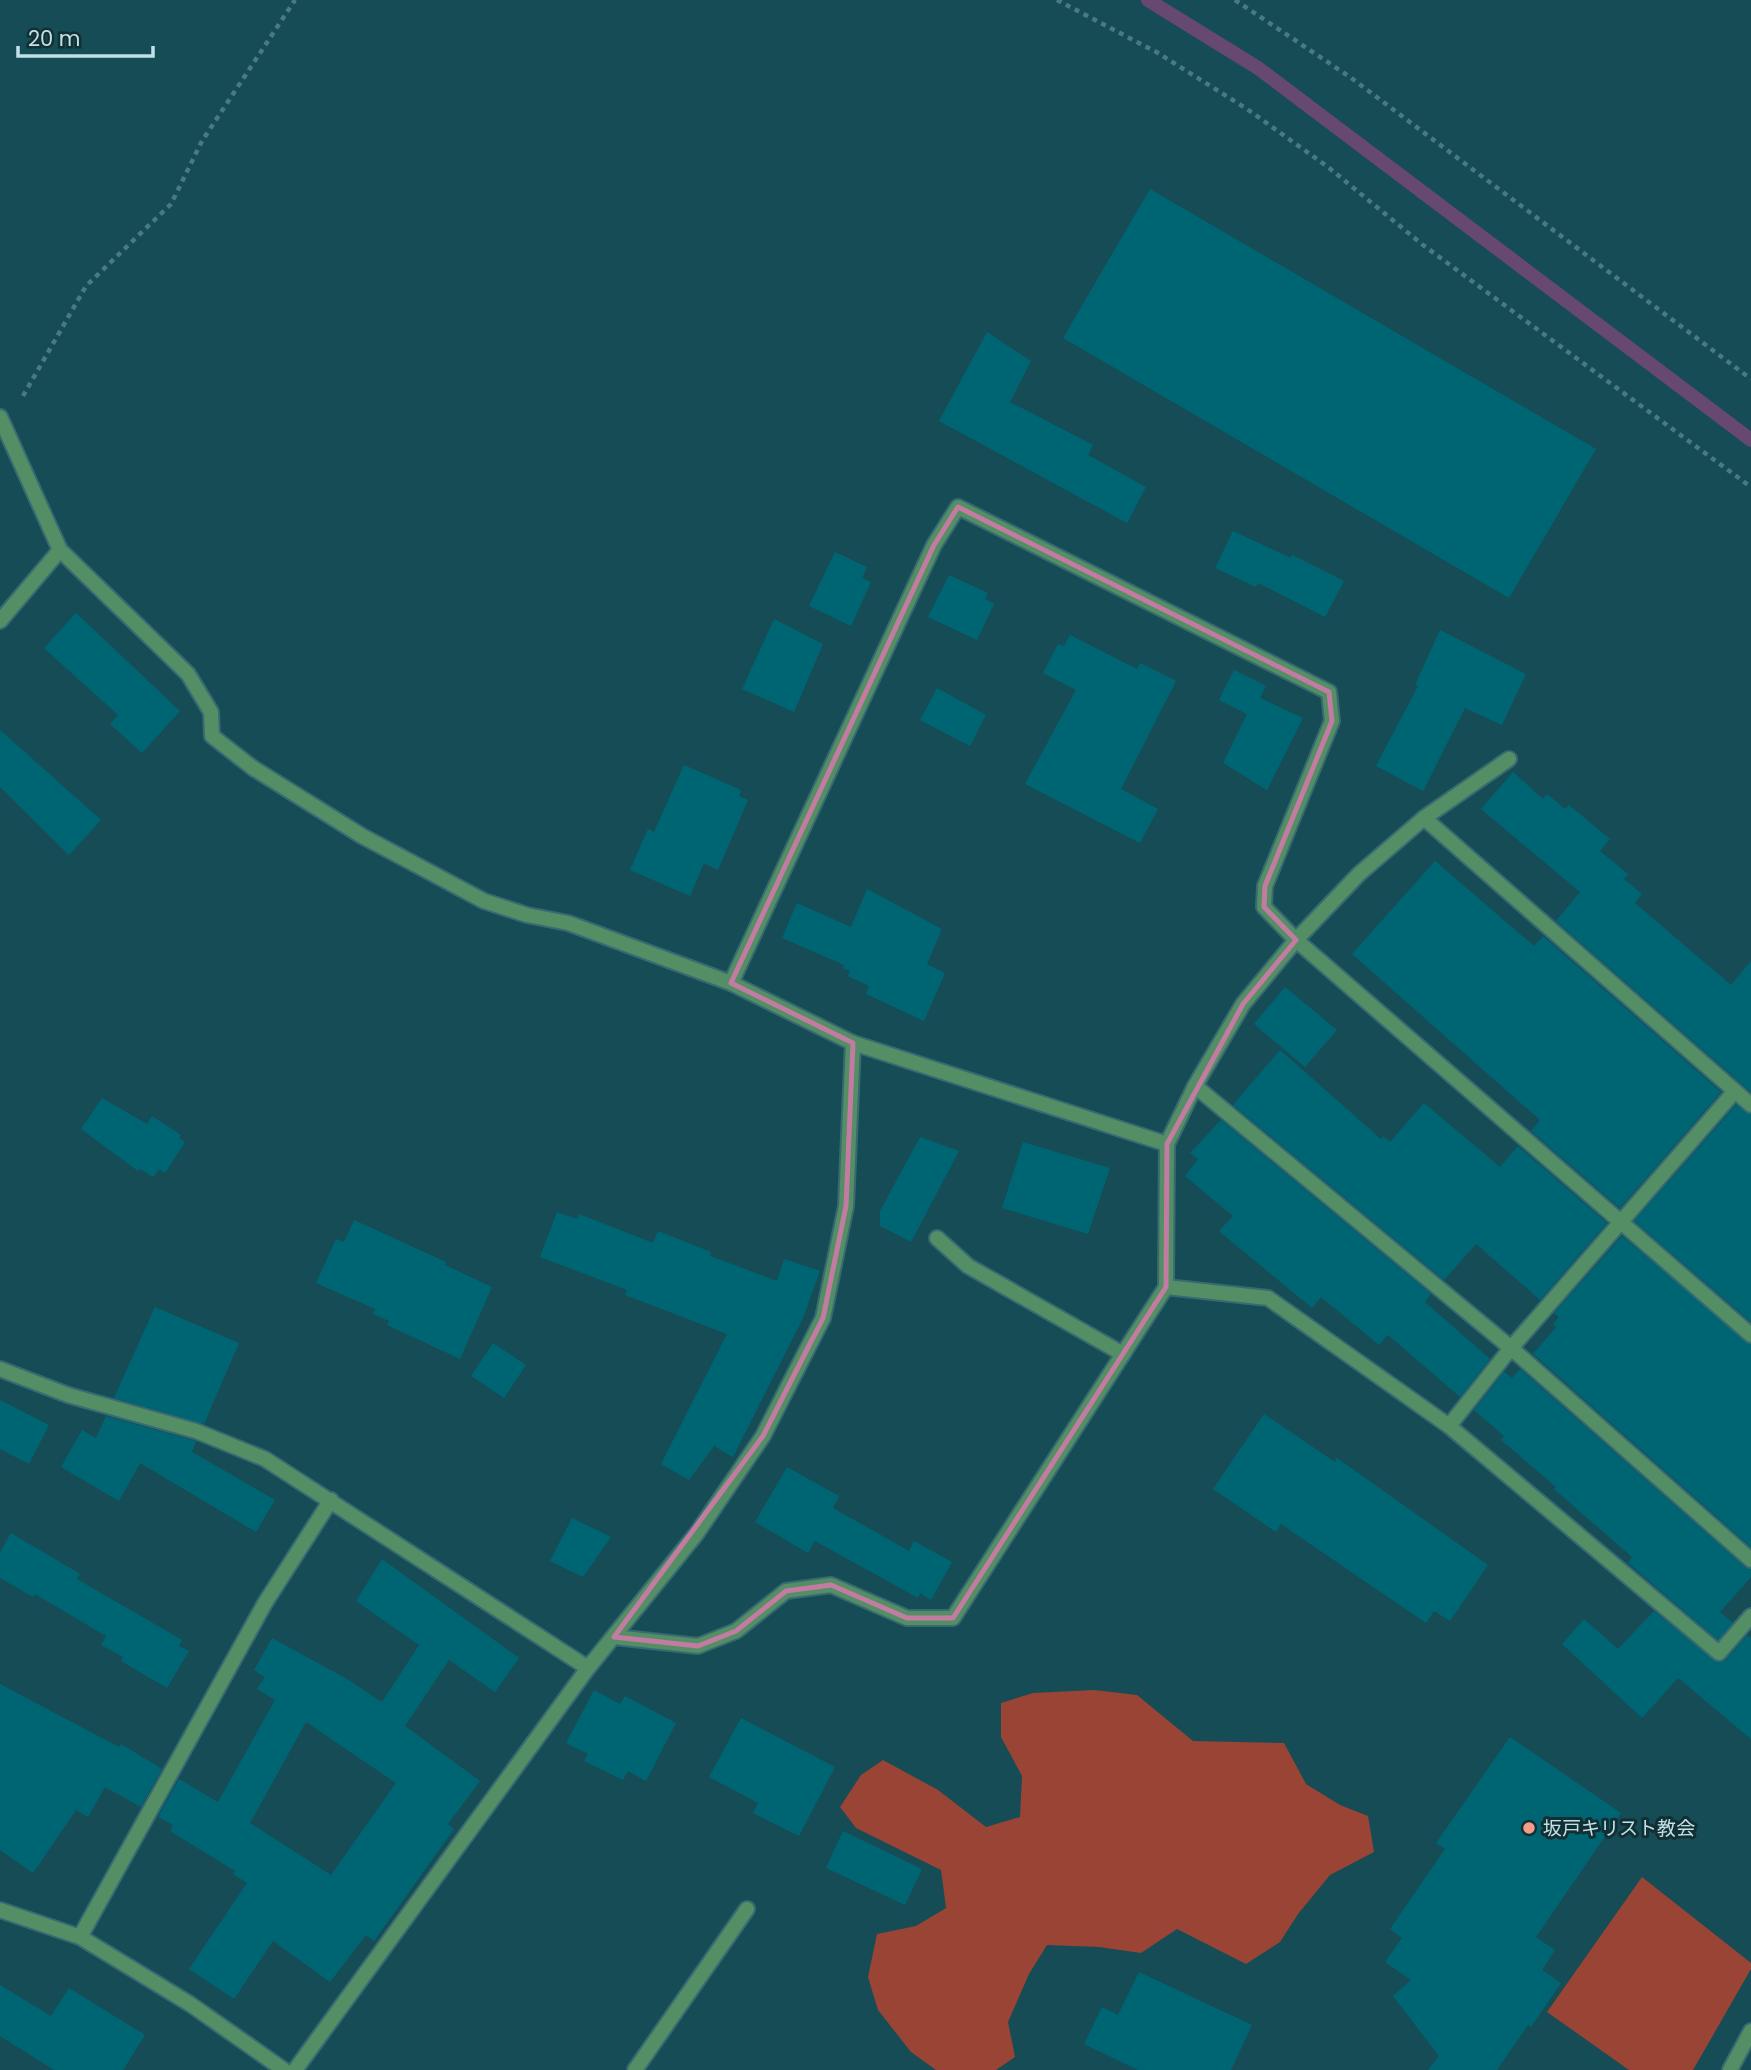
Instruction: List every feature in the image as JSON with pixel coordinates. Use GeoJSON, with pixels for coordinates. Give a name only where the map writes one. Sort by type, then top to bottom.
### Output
{"type":"FeatureCollection","features":[{"type":"Feature","properties":{"kind":"street"},"geometry":{"type":"LineString","coordinates":[[2,422],[60,550],[188,674],[211,712],[212,736],[253,768],[362,836],[484,901],[527,915],[568,923],[731,983],[853,1043],[1167,1144]]}},
{"type":"Feature","properties":{"kind":"street"},"geometry":{"type":"LineString","coordinates":[[731,983],[934,545],[958,507],[1329,692],[1332,721],[1265,886],[1264,908],[1296,940],[1620,1225],[1751,1335]]}},
{"type":"Feature","properties":{"kind":"street"},"geometry":{"type":"LineString","coordinates":[[0,621],[60,550]]}},
{"type":"Feature","properties":{"kind":"street"},"geometry":{"type":"LineString","coordinates":[[614,1637],[698,1646],[736,1632],[786,1591],[831,1585],[907,1618],[953,1618],[1166,1287],[1167,1144],[1195,1086],[1243,1004],[1296,940],[1359,874],[1424,818],[1509,759]]}},
{"type":"Feature","properties":{"kind":"street"},"geometry":{"type":"LineString","coordinates":[[1424,818],[1751,1105]]}},
{"type":"Feature","properties":{"kind":"street"},"geometry":{"type":"LineString","coordinates":[[295,2070],[588,1668],[697,1533],[763,1436],[823,1318],[846,1206],[853,1043]]}},
{"type":"Feature","properties":{"kind":"street"},"geometry":{"type":"LineString","coordinates":[[1195,1086],[1511,1348],[1751,1560]]}},
{"type":"Feature","properties":{"kind":"street"},"geometry":{"type":"LineString","coordinates":[[1449,1426],[1511,1348],[1735,1091]]}},
{"type":"Feature","properties":{"kind":"street"},"geometry":{"type":"LineString","coordinates":[[937,1238],[968,1266],[1123,1354]]}},
{"type":"Feature","properties":{"kind":"street"},"geometry":{"type":"LineString","coordinates":[[1166,1287],[1268,1298],[1449,1426],[1719,1653],[1751,1616]]}},
{"type":"Feature","properties":{"kind":"street"},"geometry":{"type":"LineString","coordinates":[[0,1369],[68,1395],[208,1436],[265,1459],[588,1668]]}},
{"type":"Feature","properties":{"kind":"street"},"geometry":{"type":"LineString","coordinates":[[80,1937],[265,1603],[331,1500]]}},
{"type":"Feature","properties":{"kind":"street"},"geometry":{"type":"LineString","coordinates":[[635,2070],[747,1909]]}},
{"type":"Feature","properties":{"kind":"street"},"geometry":{"type":"LineString","coordinates":[[0,1910],[80,1937],[190,2004],[284,2070]]}},
{"type":"Feature","properties":{"kind":"street"},"geometry":{"type":"LineString","coordinates":[[1730,2070],[1751,2031]]}},
{"type":"Feature","properties":{"kind":"path"},"geometry":{"type":"LineString","coordinates":[[2,422],[86,286],[171,204],[202,141],[295,0]]}},
{"type":"Feature","properties":{"kind":"path"},"geometry":{"type":"LineString","coordinates":[[1058,0],[1158,53],[1247,109],[1328,167],[1423,245],[1751,487]]}},
{"type":"Feature","properties":{"kind":"path"},"geometry":{"type":"LineString","coordinates":[[1235,0],[1350,77],[1751,379]]}},
{"type":"Feature","properties":{"kind":"highlighted area"},"geometry":{"type":"Polygon","coordinates":[[[958,507],[1329,692],[1332,721],[1265,886],[1264,907],[1296,940],[1243,1004],[1167,1144],[1166,1287],[953,1618],[907,1618],[831,1585],[786,1591],[736,1631],[698,1646],[614,1637],[763,1436],[823,1318],[846,1206],[853,1043],[731,983],[934,545],[958,507]]]}},
{"type":"Feature","properties":{"kind":"shaded area"},"geometry":{"type":"Polygon","coordinates":[[[1094,1690],[1137,1695],[1193,1741],[1284,1743],[1306,1784],[1340,1805],[1368,1816],[1374,1852],[1330,1875],[1298,1914],[1280,1942],[1246,1964],[1177,1929],[1141,1953],[1099,1947],[1047,1945],[1029,1974],[1008,2022],[1015,2057],[996,2070],[936,2070],[911,2052],[878,2010],[868,1977],[877,1934],[916,1926],[946,1908],[941,1870],[856,1828],[840,1807],[861,1775],[883,1760],[938,1790],[986,1827],[1020,1817],[1022,1776],[1001,1737],[1001,1703],[1033,1693],[1094,1690]]]}},
{"type":"Feature","properties":{"kind":"shaded area"},"geometry":{"type":"Polygon","coordinates":[[[1642,1877],[1751,1963],[1751,1969],[1693,2070],[1629,2070],[1547,2012],[1642,1877]]]}},
{"type":"Feature","properties":{"kind":"building"},"geometry":{"type":"Polygon","coordinates":[[[1150,189],[1596,449],[1509,598],[1063,338],[1150,189]]]}},
{"type":"Feature","properties":{"kind":"building"},"geometry":{"type":"Polygon","coordinates":[[[987,332],[1031,361],[1010,402],[1093,445],[1088,455],[1146,487],[1127,523],[939,421],[987,332]]]}},
{"type":"Feature","properties":{"kind":"building"},"geometry":{"type":"Polygon","coordinates":[[[1233,531],[1291,558],[1292,555],[1344,581],[1325,617],[1258,583],[1256,587],[1215,568],[1233,531]]]}},
{"type":"Feature","properties":{"kind":"building"},"geometry":{"type":"Polygon","coordinates":[[[835,552],[867,567],[862,578],[871,582],[851,626],[809,606],[835,552]]]}},
{"type":"Feature","properties":{"kind":"building"},"geometry":{"type":"Polygon","coordinates":[[[949,575],[988,593],[985,599],[994,604],[977,640],[928,617],[949,575]]]}},
{"type":"Feature","properties":{"kind":"building"},"geometry":{"type":"Polygon","coordinates":[[[76,613],[180,711],[142,753],[110,724],[118,715],[44,648],[76,613]]]}},
{"type":"Feature","properties":{"kind":"building"},"geometry":{"type":"Polygon","coordinates":[[[774,619],[823,644],[794,712],[742,689],[774,619]]]}},
{"type":"Feature","properties":{"kind":"building"},"geometry":{"type":"Polygon","coordinates":[[[1440,630],[1526,674],[1502,725],[1465,708],[1423,791],[1376,766],[1418,686],[1415,685],[1440,630]]]}},
{"type":"Feature","properties":{"kind":"building"},"geometry":{"type":"Polygon","coordinates":[[[1070,635],[1137,669],[1140,663],[1176,681],[1121,789],[1158,809],[1140,843],[1025,784],[1076,690],[1043,673],[1058,644],[1064,646],[1070,635]]]}},
{"type":"Feature","properties":{"kind":"building"},"geometry":{"type":"Polygon","coordinates":[[[1234,670],[1266,686],[1260,698],[1303,718],[1267,790],[1223,763],[1247,714],[1219,700],[1234,670]]]}},
{"type":"Feature","properties":{"kind":"building"},"geometry":{"type":"Polygon","coordinates":[[[937,688],[986,715],[970,746],[920,720],[937,688]]]}},
{"type":"Feature","properties":{"kind":"building"},"geometry":{"type":"Polygon","coordinates":[[[0,730],[101,820],[69,855],[0,787],[0,730]]]}},
{"type":"Feature","properties":{"kind":"building"},"geometry":{"type":"Polygon","coordinates":[[[684,765],[741,790],[739,796],[748,800],[718,870],[704,863],[690,896],[630,870],[648,829],[654,832],[684,765]]]}},
{"type":"Feature","properties":{"kind":"building"},"geometry":{"type":"Polygon","coordinates":[[[1513,772],[1543,799],[1547,794],[1565,809],[1569,805],[1610,839],[1600,851],[1628,874],[1624,879],[1642,894],[1635,903],[1731,985],[1751,961],[1751,1092],[1556,921],[1580,892],[1481,809],[1513,772]]]}},
{"type":"Feature","properties":{"kind":"building"},"geometry":{"type":"Polygon","coordinates":[[[1435,861],[1534,946],[1543,936],[1721,1092],[1620,1208],[1531,1131],[1540,1120],[1352,954],[1435,861]]]}},
{"type":"Feature","properties":{"kind":"building"},"geometry":{"type":"Polygon","coordinates":[[[867,889],[942,929],[927,964],[945,973],[924,1021],[866,994],[869,986],[848,976],[850,971],[843,968],[844,965],[782,938],[797,903],[851,927],[867,889]]]}},
{"type":"Feature","properties":{"kind":"building"},"geometry":{"type":"Polygon","coordinates":[[[1285,987],[1337,1030],[1305,1067],[1254,1024],[1285,987]]]}},
{"type":"Feature","properties":{"kind":"building"},"geometry":{"type":"Polygon","coordinates":[[[1280,1050],[1381,1139],[1383,1136],[1390,1142],[1424,1103],[1500,1167],[1518,1146],[1607,1223],[1540,1300],[1476,1244],[1444,1280],[1233,1105],[1280,1050]]]}},
{"type":"Feature","properties":{"kind":"building"},"geometry":{"type":"Polygon","coordinates":[[[102,1098],[147,1124],[152,1116],[181,1135],[179,1138],[185,1142],[165,1173],[159,1169],[153,1177],[140,1169],[138,1171],[81,1129],[102,1098]]]}},
{"type":"Feature","properties":{"kind":"building"},"geometry":{"type":"Polygon","coordinates":[[[1736,1105],[1751,1114],[1751,1322],[1634,1221],[1736,1105]]]}},
{"type":"Feature","properties":{"kind":"building"},"geometry":{"type":"Polygon","coordinates":[[[1221,1120],[1431,1294],[1425,1302],[1490,1359],[1460,1397],[1388,1335],[1379,1345],[1321,1297],[1312,1308],[1219,1231],[1233,1216],[1185,1176],[1198,1159],[1190,1153],[1221,1120]]]}},
{"type":"Feature","properties":{"kind":"building"},"geometry":{"type":"Polygon","coordinates":[[[920,1137],[959,1151],[911,1242],[880,1226],[880,1211],[920,1137]]]}},
{"type":"Feature","properties":{"kind":"building"},"geometry":{"type":"Polygon","coordinates":[[[1023,1142],[1110,1168],[1088,1234],[1002,1208],[1023,1142]]]}},
{"type":"Feature","properties":{"kind":"building"},"geometry":{"type":"Polygon","coordinates":[[[557,1212],[577,1219],[579,1214],[653,1243],[658,1231],[711,1252],[710,1256],[777,1281],[784,1259],[820,1271],[803,1318],[733,1457],[714,1446],[689,1480],[661,1464],[727,1334],[625,1295],[627,1290],[540,1257],[557,1212]]]}},
{"type":"Feature","properties":{"kind":"building"},"geometry":{"type":"Polygon","coordinates":[[[354,1220],[446,1262],[445,1265],[492,1287],[460,1359],[387,1325],[389,1321],[373,1314],[375,1309],[316,1283],[336,1239],[344,1242],[354,1220]]]}},
{"type":"Feature","properties":{"kind":"building"},"geometry":{"type":"Polygon","coordinates":[[[1622,1236],[1751,1344],[1751,1547],[1533,1354],[1556,1327],[1553,1324],[1559,1317],[1554,1313],[1622,1236]]]}},
{"type":"Feature","properties":{"kind":"building"},"geometry":{"type":"Polygon","coordinates":[[[155,1307],[239,1343],[204,1424],[114,1398],[155,1307]]]}},
{"type":"Feature","properties":{"kind":"building"},"geometry":{"type":"Polygon","coordinates":[[[493,1343],[526,1365],[504,1398],[471,1376],[493,1343]]]}},
{"type":"Feature","properties":{"kind":"building"},"geometry":{"type":"Polygon","coordinates":[[[1520,1369],[1745,1567],[1751,1569],[1751,1577],[1720,1612],[1733,1623],[1718,1640],[1628,1563],[1632,1557],[1501,1440],[1504,1436],[1474,1410],[1504,1372],[1512,1378],[1520,1369]]]}},
{"type":"Feature","properties":{"kind":"building"},"geometry":{"type":"Polygon","coordinates":[[[0,1400],[49,1425],[29,1464],[0,1449],[0,1400]]]}},
{"type":"Feature","properties":{"kind":"building"},"geometry":{"type":"Polygon","coordinates":[[[1264,1414],[1335,1462],[1337,1458],[1488,1565],[1450,1621],[1434,1611],[1426,1623],[1281,1524],[1276,1532],[1213,1489],[1264,1414]]]}},
{"type":"Feature","properties":{"kind":"building"},"geometry":{"type":"Polygon","coordinates":[[[106,1416],[196,1441],[192,1452],[275,1500],[256,1532],[140,1463],[119,1501],[61,1467],[82,1430],[96,1438],[106,1416]]]}},
{"type":"Feature","properties":{"kind":"building"},"geometry":{"type":"Polygon","coordinates":[[[787,1467],[839,1496],[833,1508],[909,1551],[914,1541],[952,1562],[931,1600],[920,1593],[918,1598],[815,1541],[808,1553],[755,1522],[787,1467]]]}},
{"type":"Feature","properties":{"kind":"building"},"geometry":{"type":"Polygon","coordinates":[[[572,1518],[611,1537],[583,1577],[550,1561],[572,1518]]]}},
{"type":"Feature","properties":{"kind":"building"},"geometry":{"type":"Polygon","coordinates":[[[11,1533],[80,1574],[77,1579],[182,1640],[179,1646],[189,1651],[167,1688],[121,1661],[123,1657],[101,1645],[106,1636],[35,1594],[33,1597],[0,1578],[0,1552],[11,1533]]]}},
{"type":"Feature","properties":{"kind":"building"},"geometry":{"type":"Polygon","coordinates":[[[382,1559],[519,1658],[495,1692],[449,1660],[405,1726],[480,1781],[448,1824],[454,1829],[374,1941],[366,1935],[330,1982],[273,1941],[234,1999],[189,1969],[247,1883],[233,1874],[235,1871],[170,1831],[173,1825],[158,1817],[179,1779],[218,1802],[275,1700],[257,1689],[265,1677],[254,1670],[272,1638],[347,1679],[382,1702],[419,1645],[356,1601],[382,1559]],[[306,1722],[250,1823],[331,1875],[396,1783],[306,1722]]]}},
{"type":"Feature","properties":{"kind":"building"},"geometry":{"type":"Polygon","coordinates":[[[1654,1611],[1717,1662],[1726,1660],[1747,1635],[1751,1638],[1751,1739],[1678,1678],[1642,1718],[1562,1644],[1584,1619],[1618,1649],[1654,1611]]]}},
{"type":"Feature","properties":{"kind":"building"},"geometry":{"type":"Polygon","coordinates":[[[0,1684],[119,1747],[121,1744],[162,1769],[141,1807],[105,1787],[88,1817],[76,1810],[33,1873],[0,1850],[0,1684]]]}},
{"type":"Feature","properties":{"kind":"building"},"geometry":{"type":"Polygon","coordinates":[[[594,1690],[620,1704],[625,1696],[676,1723],[646,1781],[628,1771],[623,1780],[584,1761],[588,1754],[566,1743],[594,1690]]]}},
{"type":"Feature","properties":{"kind":"building"},"geometry":{"type":"Polygon","coordinates":[[[741,1718],[835,1767],[799,1836],[753,1813],[758,1803],[709,1777],[741,1718]]]}},
{"type":"Feature","properties":{"kind":"building"},"geometry":{"type":"Polygon","coordinates":[[[1510,1737],[1621,1813],[1536,1937],[1555,1950],[1542,1970],[1561,1983],[1531,2027],[1528,2025],[1497,2070],[1428,2070],[1439,2056],[1393,1996],[1411,1980],[1385,1962],[1402,1938],[1390,1929],[1445,1849],[1436,1843],[1510,1737]]]}},
{"type":"Feature","properties":{"kind":"building"},"geometry":{"type":"Polygon","coordinates":[[[843,1831],[922,1869],[905,1905],[826,1868],[843,1831]]]}},
{"type":"Feature","properties":{"kind":"building"},"geometry":{"type":"Polygon","coordinates":[[[1139,1972],[1252,2025],[1231,2070],[1138,2070],[1084,2044],[1102,2007],[1118,2015],[1139,1972]]]}},
{"type":"Feature","properties":{"kind":"building"},"geometry":{"type":"Polygon","coordinates":[[[0,1985],[51,2016],[69,1988],[145,2035],[123,2070],[54,2070],[0,2036],[0,1985]]]}},
{"type":"Feature","properties":{"kind":"waterway"},"geometry":{"type":"LineString","coordinates":[[1148,0],[1258,68],[1751,440]]}},
{"type":"Feature","properties":{"kind":"place","name":"坂戸キリスト教会"},"geometry":{"type":"Point","coordinates":[1529,1828]}}]}
